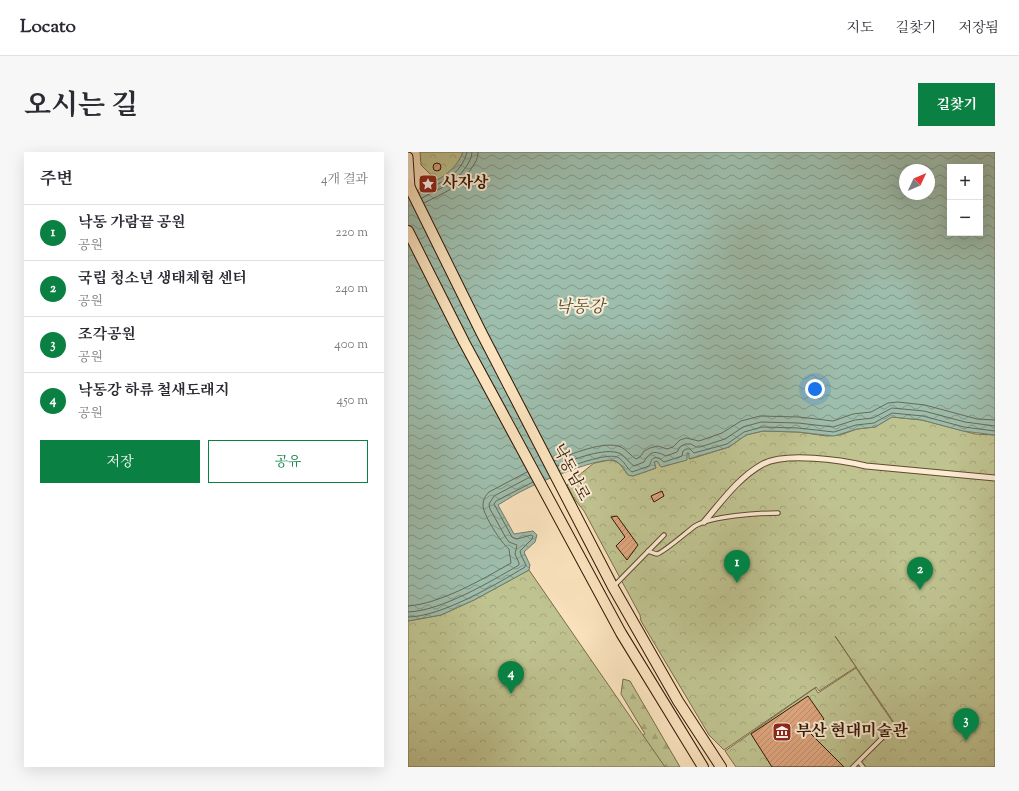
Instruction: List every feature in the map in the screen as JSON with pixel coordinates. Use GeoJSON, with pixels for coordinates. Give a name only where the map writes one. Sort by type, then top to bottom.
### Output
{"type":"FeatureCollection","features":[{"type":"Feature","properties":{"kind":"main road"},"geometry":{"type":"LineString","coordinates":[[408,157],[409,186]]}},
{"type":"Feature","properties":{"kind":"main road","name":"낙동남로"},"geometry":{"type":"LineString","coordinates":[[409,186],[481,332],[613,587],[678,701],[721,767]]}},
{"type":"Feature","properties":{"kind":"main road","name":"낙동남로"},"geometry":{"type":"LineString","coordinates":[[408,231],[464,342],[620,633],[703,767]]}},
{"type":"Feature","properties":{"kind":"street"},"geometry":{"type":"LineString","coordinates":[[704,522],[732,489],[752,472],[765,464],[785,458],[848,462],[866,466],[995,478]]}},
{"type":"Feature","properties":{"kind":"lane"},"geometry":{"type":"LineString","coordinates":[[648,552],[657,554],[662,552],[685,534],[704,522],[743,516],[778,513]]}},
{"type":"Feature","properties":{"kind":"lane"},"geometry":{"type":"LineString","coordinates":[[613,587],[664,535]]}},
{"type":"Feature","properties":{"kind":"lane"},"geometry":{"type":"LineString","coordinates":[[853,767],[890,730],[895,732]]}},
{"type":"Feature","properties":{"kind":"lane"},"geometry":{"type":"LineString","coordinates":[[858,762],[863,767]]}},
{"type":"Feature","properties":{"kind":"green space"},"geometry":{"type":"Polygon","coordinates":[[[420,152],[463,152],[453,170],[441,179],[436,180],[421,165],[420,152]]]}},
{"type":"Feature","properties":{"kind":"green space"},"geometry":{"type":"Polygon","coordinates":[[[892,417],[922,420],[975,434],[995,435],[995,767],[736,767],[725,751],[815,688],[818,693],[856,668],[894,724],[899,730],[904,727],[899,729],[895,724],[835,636],[856,667],[819,691],[816,687],[724,750],[709,735],[641,621],[640,615],[584,511],[573,497],[567,485],[594,463],[610,460],[615,461],[620,464],[628,475],[633,476],[656,468],[654,462],[657,461],[661,467],[686,460],[687,453],[689,453],[690,459],[729,447],[746,435],[763,431],[798,432],[827,436],[840,435],[857,429],[875,427],[892,417]]]}},
{"type":"Feature","properties":{"kind":"green space"},"geometry":{"type":"Polygon","coordinates":[[[529,570],[665,767],[408,767],[408,621],[441,615],[474,600],[529,570]]]}},
{"type":"Feature","properties":{"kind":"green space"},"geometry":{"type":"Polygon","coordinates":[[[623,679],[630,681],[680,767],[626,767],[616,751],[645,734],[621,694],[623,679]]]}},
{"type":"Feature","properties":{"kind":"water","name":"낙동강"},"geometry":{"type":"Polygon","coordinates":[[[463,152],[995,152],[995,435],[963,431],[922,420],[892,417],[875,427],[857,429],[834,436],[798,432],[763,431],[746,435],[729,447],[689,459],[689,453],[687,453],[687,460],[661,467],[657,461],[654,462],[656,468],[633,476],[628,475],[616,461],[609,460],[586,465],[535,485],[498,505],[514,534],[533,531],[537,535],[535,542],[524,552],[530,565],[529,570],[474,600],[441,615],[408,621],[408,195],[432,183],[454,167],[463,152]]]}},
{"type":"Feature","properties":{"kind":"building"},"geometry":{"type":"Polygon","coordinates":[[[435,163],[439,163],[441,167],[439,171],[435,171],[433,169],[433,165],[435,163]]]}},
{"type":"Feature","properties":{"kind":"building"},"geometry":{"type":"Polygon","coordinates":[[[662,491],[664,496],[654,502],[651,496],[662,491]]]}},
{"type":"Feature","properties":{"kind":"building"},"geometry":{"type":"Polygon","coordinates":[[[617,516],[638,545],[627,560],[616,546],[625,537],[611,517],[617,516]]]}},
{"type":"Feature","properties":{"kind":"building","name":"부산 현대미술관"},"geometry":{"type":"Polygon","coordinates":[[[808,696],[824,719],[810,733],[844,767],[772,767],[751,734],[808,696]]]}},
{"type":"Feature","properties":{"kind":"place","name":"사자상"},"geometry":{"type":"Point","coordinates":[428,184]}},
{"type":"Feature","properties":{"kind":"place","name":"낙동 가람끝 공원"},"geometry":{"type":"Point","coordinates":[737,583]}},
{"type":"Feature","properties":{"kind":"place","name":"국립 청소년 생태체험 센터"},"geometry":{"type":"Point","coordinates":[920,590]}},
{"type":"Feature","properties":{"kind":"place","name":"낙동강 하류 철새도래지"},"geometry":{"type":"Point","coordinates":[511,694]}},
{"type":"Feature","properties":{"kind":"place","name":"부산 현대미술관"},"geometry":{"type":"Point","coordinates":[782,732]}},
{"type":"Feature","properties":{"kind":"place","name":"조각공원"},"geometry":{"type":"Point","coordinates":[966,741]}}]}
